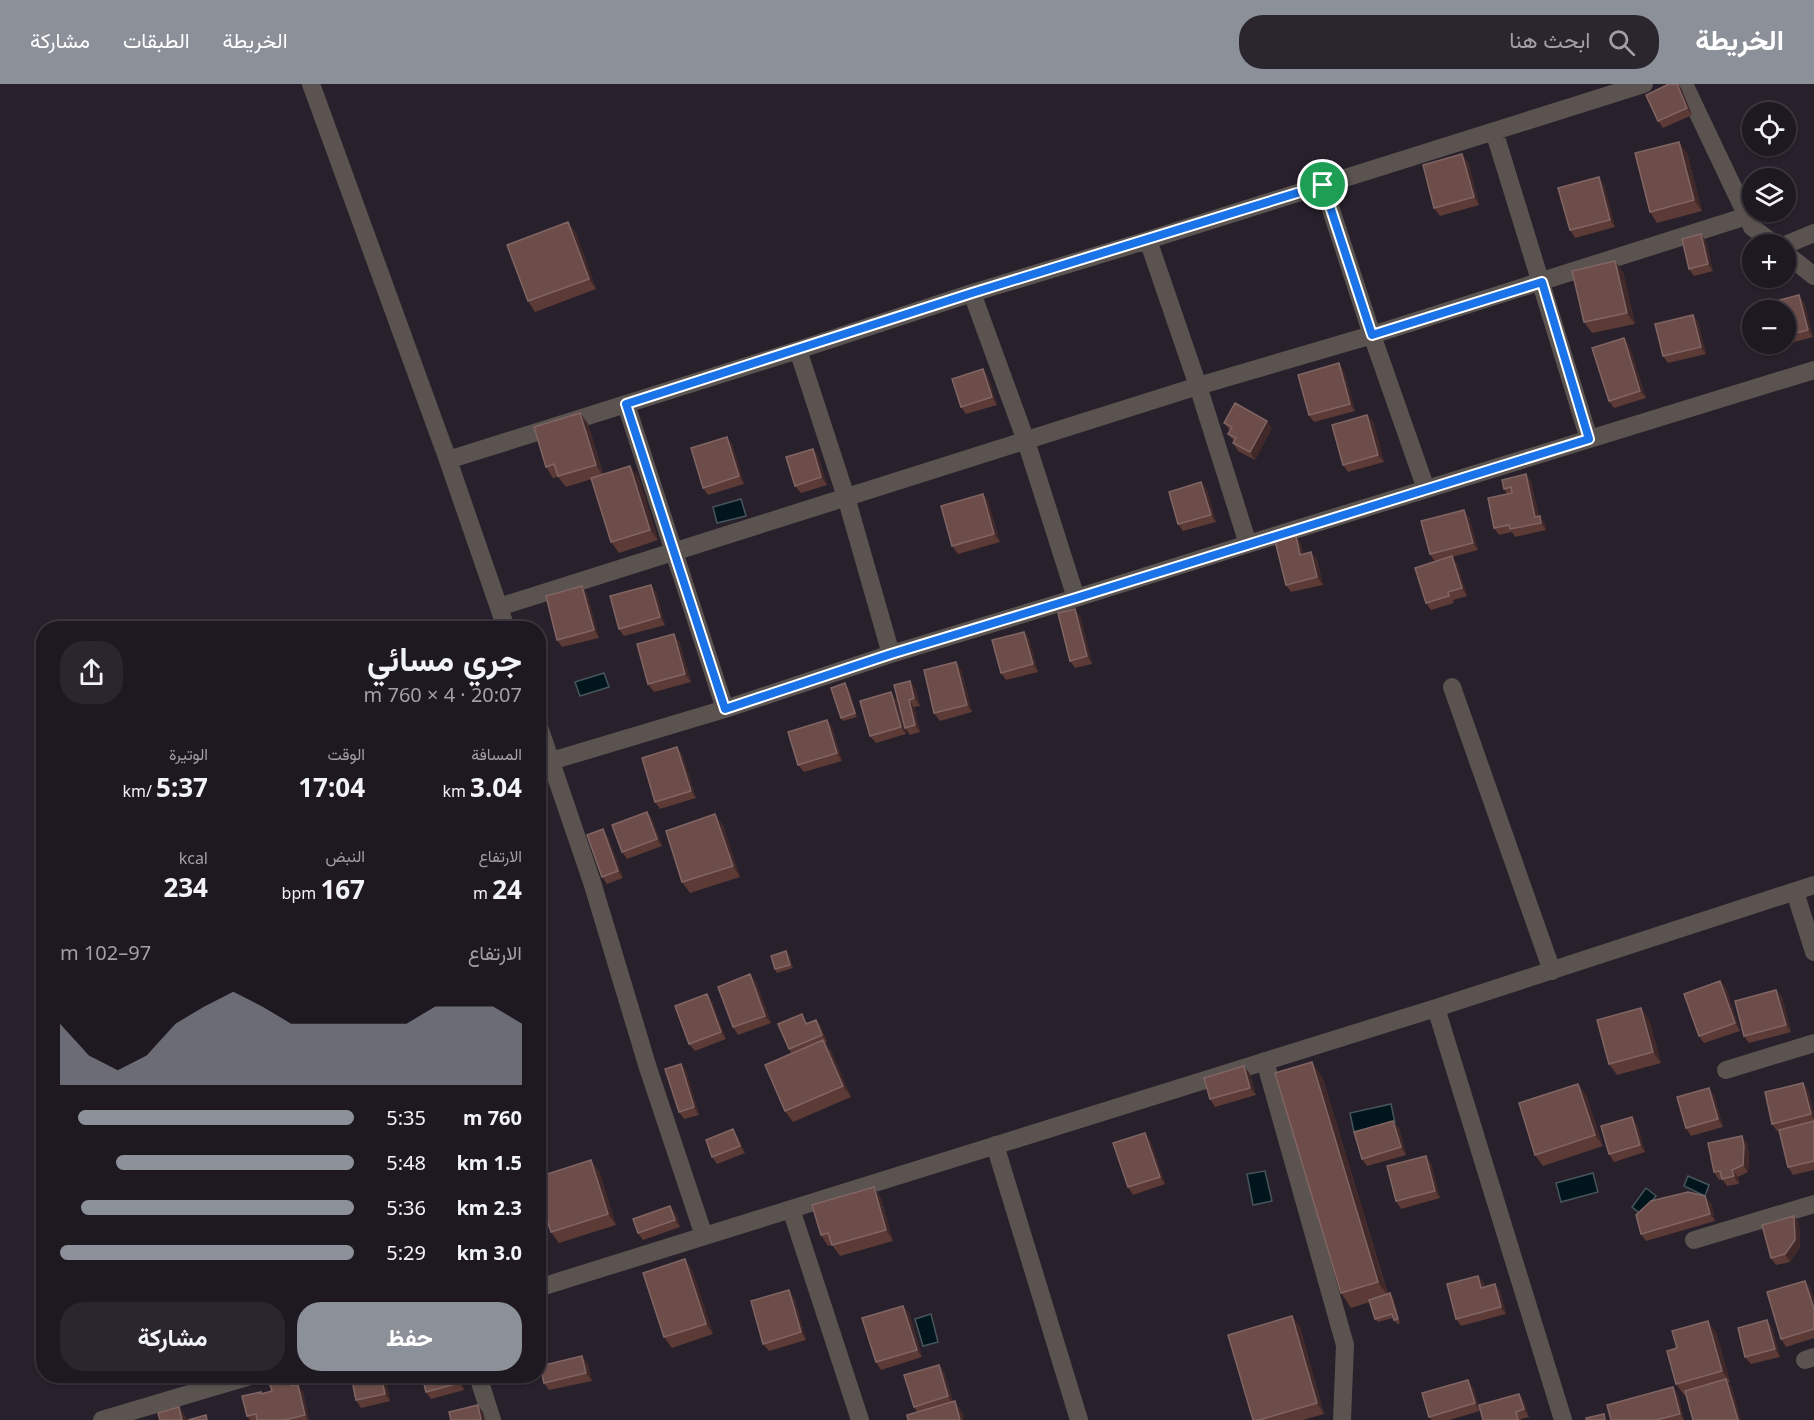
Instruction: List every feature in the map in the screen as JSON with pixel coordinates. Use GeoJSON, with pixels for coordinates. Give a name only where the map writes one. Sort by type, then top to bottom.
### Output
{"type":"FeatureCollection","features":[{"type":"Feature","properties":{"kind":"street"},"geometry":{"type":"LineString","coordinates":[[311,84],[504,621]]}},
{"type":"Feature","properties":{"kind":"street"},"geometry":{"type":"LineString","coordinates":[[447,460],[972,293],[1644,84]]}},
{"type":"Feature","properties":{"kind":"street"},"geometry":{"type":"LineString","coordinates":[[1684,84],[1742,206]]}},
{"type":"Feature","properties":{"kind":"street"},"geometry":{"type":"LineString","coordinates":[[1494,131],[1589,439]]}},
{"type":"Feature","properties":{"kind":"street"},"geometry":{"type":"LineString","coordinates":[[1323,185],[1425,489]]}},
{"type":"Feature","properties":{"kind":"street"},"geometry":{"type":"LineString","coordinates":[[499,608],[1198,386],[1372,335],[1742,218]]}},
{"type":"Feature","properties":{"kind":"street"},"geometry":{"type":"LineString","coordinates":[[1750,222],[1761,234]]}},
{"type":"Feature","properties":{"kind":"street"},"geometry":{"type":"LineString","coordinates":[[1796,240],[1814,233]]}},
{"type":"Feature","properties":{"kind":"street"},"geometry":{"type":"LineString","coordinates":[[1148,240],[1198,386],[1248,544]]}},
{"type":"Feature","properties":{"kind":"street"},"geometry":{"type":"LineString","coordinates":[[1796,262],[1814,276]]}},
{"type":"Feature","properties":{"kind":"street"},"geometry":{"type":"LineString","coordinates":[[972,293],[1026,441],[1076,598]]}},
{"type":"Feature","properties":{"kind":"street"},"geometry":{"type":"LineString","coordinates":[[798,350],[846,497],[891,654]]}},
{"type":"Feature","properties":{"kind":"street"},"geometry":{"type":"LineString","coordinates":[[551,761],[1814,370]]}},
{"type":"Feature","properties":{"kind":"street"},"geometry":{"type":"LineString","coordinates":[[626,404],[725,709]]}},
{"type":"Feature","properties":{"kind":"street"},"geometry":{"type":"LineString","coordinates":[[1452,687],[1552,971]]}},
{"type":"Feature","properties":{"kind":"street"},"geometry":{"type":"LineString","coordinates":[[546,747],[592,882],[648,1068],[704,1236]]}},
{"type":"Feature","properties":{"kind":"street"},"geometry":{"type":"LineString","coordinates":[[546,1285],[1436,1008],[1814,885]]}},
{"type":"Feature","properties":{"kind":"street"},"geometry":{"type":"LineString","coordinates":[[1795,892],[1814,952]]}},
{"type":"Feature","properties":{"kind":"street"},"geometry":{"type":"LineString","coordinates":[[1436,1008],[1563,1420]]}},
{"type":"Feature","properties":{"kind":"street"},"geometry":{"type":"LineString","coordinates":[[1726,1070],[1814,1043]]}},
{"type":"Feature","properties":{"kind":"street"},"geometry":{"type":"LineString","coordinates":[[1265,1061],[1345,1345],[1342,1420]]}},
{"type":"Feature","properties":{"kind":"street"},"geometry":{"type":"LineString","coordinates":[[995,1145],[1079,1420]]}},
{"type":"Feature","properties":{"kind":"street"},"geometry":{"type":"LineString","coordinates":[[1694,1240],[1814,1204]]}},
{"type":"Feature","properties":{"kind":"street"},"geometry":{"type":"LineString","coordinates":[[790,1209],[860,1420]]}},
{"type":"Feature","properties":{"kind":"street"},"geometry":{"type":"LineString","coordinates":[[102,1420],[138,1415],[230,1383]]}},
{"type":"Feature","properties":{"kind":"street"},"geometry":{"type":"LineString","coordinates":[[480,1383],[492,1420]]}},
{"type":"Feature","properties":{"kind":"water"},"geometry":{"type":"Polygon","coordinates":[[[741,499],[746,516],[717,523],[713,507],[741,499]]]}},
{"type":"Feature","properties":{"kind":"water"},"geometry":{"type":"Polygon","coordinates":[[[604,673],[609,687],[580,696],[575,682],[604,673]]]}},
{"type":"Feature","properties":{"kind":"water"},"geometry":{"type":"Polygon","coordinates":[[[1391,1104],[1395,1123],[1354,1132],[1350,1113],[1391,1104]]]}},
{"type":"Feature","properties":{"kind":"water"},"geometry":{"type":"Polygon","coordinates":[[[1265,1171],[1272,1201],[1253,1205],[1247,1174],[1265,1171]]]}},
{"type":"Feature","properties":{"kind":"water"},"geometry":{"type":"Polygon","coordinates":[[[1593,1173],[1598,1192],[1561,1202],[1556,1183],[1593,1173]]]}},
{"type":"Feature","properties":{"kind":"water"},"geometry":{"type":"Polygon","coordinates":[[[1688,1176],[1709,1185],[1705,1196],[1684,1186],[1688,1176]]]}},
{"type":"Feature","properties":{"kind":"water"},"geometry":{"type":"Polygon","coordinates":[[[1646,1188],[1656,1196],[1641,1214],[1632,1207],[1646,1188]]]}},
{"type":"Feature","properties":{"kind":"water"},"geometry":{"type":"Polygon","coordinates":[[[931,1314],[938,1342],[923,1346],[915,1319],[931,1314]]]}},
{"type":"Feature","properties":{"kind":"building"},"geometry":{"type":"Polygon","coordinates":[[[1669,84],[1677,84],[1687,108],[1658,121],[1646,95],[1669,84]]]}},
{"type":"Feature","properties":{"kind":"building"},"geometry":{"type":"Polygon","coordinates":[[[1679,142],[1694,200],[1650,212],[1635,153],[1679,142]]]}},
{"type":"Feature","properties":{"kind":"building"},"geometry":{"type":"Polygon","coordinates":[[[1462,154],[1474,197],[1434,208],[1423,165],[1462,154]]]}},
{"type":"Feature","properties":{"kind":"building"},"geometry":{"type":"Polygon","coordinates":[[[1599,177],[1610,220],[1570,230],[1558,188],[1599,177]]]}},
{"type":"Feature","properties":{"kind":"building"},"geometry":{"type":"Polygon","coordinates":[[[568,222],[589,279],[528,301],[507,245],[568,222]]]}},
{"type":"Feature","properties":{"kind":"building"},"geometry":{"type":"Polygon","coordinates":[[[1701,234],[1708,264],[1689,269],[1682,239],[1701,234]]]}},
{"type":"Feature","properties":{"kind":"building"},"geometry":{"type":"Polygon","coordinates":[[[1615,261],[1627,313],[1584,322],[1572,271],[1615,261]]]}},
{"type":"Feature","properties":{"kind":"building"},"geometry":{"type":"Polygon","coordinates":[[[1799,295],[1808,330],[1796,333],[1796,300],[1780,300],[1799,295]]]}},
{"type":"Feature","properties":{"kind":"building"},"geometry":{"type":"Polygon","coordinates":[[[1693,315],[1701,347],[1663,356],[1655,324],[1693,315]]]}},
{"type":"Feature","properties":{"kind":"building"},"geometry":{"type":"Polygon","coordinates":[[[1624,338],[1640,391],[1609,401],[1592,348],[1624,338]]]}},
{"type":"Feature","properties":{"kind":"building"},"geometry":{"type":"Polygon","coordinates":[[[1339,363],[1350,404],[1309,415],[1298,375],[1339,363]]]}},
{"type":"Feature","properties":{"kind":"building"},"geometry":{"type":"Polygon","coordinates":[[[983,369],[992,397],[961,407],[952,379],[983,369]]]}},
{"type":"Feature","properties":{"kind":"building"},"geometry":{"type":"Polygon","coordinates":[[[1235,403],[1267,421],[1250,452],[1233,443],[1236,438],[1228,434],[1232,427],[1224,423],[1235,403]]]}},
{"type":"Feature","properties":{"kind":"building"},"geometry":{"type":"Polygon","coordinates":[[[580,413],[596,465],[558,476],[554,464],[546,467],[534,427],[580,413]]]}},
{"type":"Feature","properties":{"kind":"building"},"geometry":{"type":"Polygon","coordinates":[[[1367,415],[1378,455],[1343,465],[1332,425],[1367,415]]]}},
{"type":"Feature","properties":{"kind":"building"},"geometry":{"type":"Polygon","coordinates":[[[727,437],[739,476],[703,488],[691,448],[727,437]]]}},
{"type":"Feature","properties":{"kind":"building"},"geometry":{"type":"Polygon","coordinates":[[[813,449],[821,477],[795,486],[786,457],[813,449]]]}},
{"type":"Feature","properties":{"kind":"building"},"geometry":{"type":"Polygon","coordinates":[[[630,466],[650,530],[611,542],[591,478],[630,466]]]}},
{"type":"Feature","properties":{"kind":"building"},"geometry":{"type":"Polygon","coordinates":[[[1526,474],[1535,517],[1540,516],[1541,523],[1510,529],[1509,525],[1494,528],[1488,498],[1512,493],[1511,487],[1504,489],[1502,480],[1526,474]]]}},
{"type":"Feature","properties":{"kind":"building"},"geometry":{"type":"Polygon","coordinates":[[[1201,482],[1211,515],[1178,524],[1169,492],[1201,482]]]}},
{"type":"Feature","properties":{"kind":"building"},"geometry":{"type":"Polygon","coordinates":[[[983,494],[994,534],[952,546],[941,506],[983,494]]]}},
{"type":"Feature","properties":{"kind":"building"},"geometry":{"type":"Polygon","coordinates":[[[1464,510],[1473,543],[1430,554],[1421,521],[1464,510]]]}},
{"type":"Feature","properties":{"kind":"building"},"geometry":{"type":"Polygon","coordinates":[[[1296,536],[1300,555],[1311,552],[1317,577],[1286,585],[1275,541],[1296,536]]]}},
{"type":"Feature","properties":{"kind":"building"},"geometry":{"type":"Polygon","coordinates":[[[1452,556],[1462,588],[1448,592],[1449,596],[1426,603],[1415,568],[1452,556]]]}},
{"type":"Feature","properties":{"kind":"building"},"geometry":{"type":"Polygon","coordinates":[[[651,585],[660,617],[619,629],[610,596],[651,585]]]}},
{"type":"Feature","properties":{"kind":"building"},"geometry":{"type":"Polygon","coordinates":[[[582,586],[594,630],[557,640],[546,596],[582,586]]]}},
{"type":"Feature","properties":{"kind":"building"},"geometry":{"type":"Polygon","coordinates":[[[1075,609],[1087,656],[1070,661],[1058,613],[1075,609]]]}},
{"type":"Feature","properties":{"kind":"building"},"geometry":{"type":"Polygon","coordinates":[[[1024,632],[1033,664],[1001,673],[992,640],[1024,632]]]}},
{"type":"Feature","properties":{"kind":"building"},"geometry":{"type":"Polygon","coordinates":[[[674,634],[685,674],[648,684],[637,644],[674,634]]]}},
{"type":"Feature","properties":{"kind":"building"},"geometry":{"type":"Polygon","coordinates":[[[956,662],[967,705],[934,713],[924,670],[956,662]]]}},
{"type":"Feature","properties":{"kind":"building"},"geometry":{"type":"Polygon","coordinates":[[[910,681],[914,698],[909,700],[915,725],[905,728],[894,685],[910,681]]]}},
{"type":"Feature","properties":{"kind":"building"},"geometry":{"type":"Polygon","coordinates":[[[845,683],[855,713],[841,718],[831,688],[845,683]]]}},
{"type":"Feature","properties":{"kind":"building"},"geometry":{"type":"Polygon","coordinates":[[[891,692],[901,727],[870,736],[860,701],[891,692]]]}},
{"type":"Feature","properties":{"kind":"building"},"geometry":{"type":"Polygon","coordinates":[[[827,720],[837,753],[798,765],[788,732],[827,720]]]}},
{"type":"Feature","properties":{"kind":"building"},"geometry":{"type":"Polygon","coordinates":[[[677,747],[691,791],[655,802],[642,758],[677,747]]]}},
{"type":"Feature","properties":{"kind":"building"},"geometry":{"type":"Polygon","coordinates":[[[647,812],[657,839],[622,852],[612,825],[647,812]]]}},
{"type":"Feature","properties":{"kind":"building"},"geometry":{"type":"Polygon","coordinates":[[[715,814],[733,866],[682,882],[666,831],[715,814]]]}},
{"type":"Feature","properties":{"kind":"building"},"geometry":{"type":"Polygon","coordinates":[[[603,829],[618,871],[602,877],[587,835],[603,829]]]}},
{"type":"Feature","properties":{"kind":"building"},"geometry":{"type":"Polygon","coordinates":[[[786,951],[790,965],[775,969],[771,956],[786,951]]]}},
{"type":"Feature","properties":{"kind":"building"},"geometry":{"type":"Polygon","coordinates":[[[750,974],[765,1016],[733,1027],[718,987],[750,974]]]}},
{"type":"Feature","properties":{"kind":"building"},"geometry":{"type":"Polygon","coordinates":[[[1720,981],[1735,1023],[1699,1036],[1684,994],[1720,981]]]}},
{"type":"Feature","properties":{"kind":"building"},"geometry":{"type":"Polygon","coordinates":[[[1776,990],[1786,1025],[1744,1036],[1735,1001],[1776,990]]]}},
{"type":"Feature","properties":{"kind":"building"},"geometry":{"type":"Polygon","coordinates":[[[707,994],[721,1032],[689,1044],[675,1006],[707,994]]]}},
{"type":"Feature","properties":{"kind":"building"},"geometry":{"type":"Polygon","coordinates":[[[1641,1008],[1653,1052],[1609,1064],[1597,1020],[1641,1008]]]}},
{"type":"Feature","properties":{"kind":"building"},"geometry":{"type":"Polygon","coordinates":[[[802,1014],[806,1024],[816,1020],[822,1035],[789,1049],[778,1024],[802,1014]]]}},
{"type":"Feature","properties":{"kind":"building"},"geometry":{"type":"Polygon","coordinates":[[[823,1040],[843,1086],[785,1111],[765,1065],[823,1040]]]}},
{"type":"Feature","properties":{"kind":"building"},"geometry":{"type":"Polygon","coordinates":[[[1312,1062],[1378,1282],[1341,1293],[1275,1073],[1312,1062]]]}},
{"type":"Feature","properties":{"kind":"building"},"geometry":{"type":"Polygon","coordinates":[[[681,1064],[694,1107],[679,1112],[665,1069],[681,1064]]]}},
{"type":"Feature","properties":{"kind":"building"},"geometry":{"type":"Polygon","coordinates":[[[1244,1066],[1250,1088],[1210,1099],[1204,1078],[1244,1066]]]}},
{"type":"Feature","properties":{"kind":"building"},"geometry":{"type":"Polygon","coordinates":[[[1803,1083],[1811,1114],[1772,1124],[1765,1092],[1803,1083]]]}},
{"type":"Feature","properties":{"kind":"building"},"geometry":{"type":"Polygon","coordinates":[[[1578,1084],[1595,1135],[1535,1155],[1519,1103],[1578,1084]]]}},
{"type":"Feature","properties":{"kind":"building"},"geometry":{"type":"Polygon","coordinates":[[[1709,1088],[1718,1119],[1686,1128],[1677,1097],[1709,1088]]]}},
{"type":"Feature","properties":{"kind":"building"},"geometry":{"type":"Polygon","coordinates":[[[1632,1117],[1640,1145],[1609,1154],[1601,1126],[1632,1117]]]}},
{"type":"Feature","properties":{"kind":"building"},"geometry":{"type":"Polygon","coordinates":[[[1393,1121],[1401,1147],[1362,1159],[1354,1132],[1393,1121]]]}},
{"type":"Feature","properties":{"kind":"building"},"geometry":{"type":"Polygon","coordinates":[[[1814,1121],[1814,1161],[1788,1167],[1779,1130],[1814,1121]]]}},
{"type":"Feature","properties":{"kind":"building"},"geometry":{"type":"Polygon","coordinates":[[[733,1129],[740,1146],[712,1157],[706,1140],[733,1129]]]}},
{"type":"Feature","properties":{"kind":"building"},"geometry":{"type":"Polygon","coordinates":[[[1145,1133],[1160,1177],[1128,1187],[1113,1143],[1145,1133]]]}},
{"type":"Feature","properties":{"kind":"building"},"geometry":{"type":"Polygon","coordinates":[[[1742,1136],[1743,1165],[1732,1170],[1734,1176],[1722,1179],[1720,1171],[1714,1172],[1708,1143],[1742,1136]]]}},
{"type":"Feature","properties":{"kind":"building"},"geometry":{"type":"Polygon","coordinates":[[[1426,1156],[1435,1191],[1396,1201],[1387,1166],[1426,1156]]]}},
{"type":"Feature","properties":{"kind":"building"},"geometry":{"type":"Polygon","coordinates":[[[591,1160],[608,1214],[551,1232],[546,1217],[546,1174],[591,1160]]]}},
{"type":"Feature","properties":{"kind":"building"},"geometry":{"type":"Polygon","coordinates":[[[874,1187],[886,1230],[832,1245],[828,1233],[821,1235],[812,1205],[874,1187]]]}},
{"type":"Feature","properties":{"kind":"building"},"geometry":{"type":"Polygon","coordinates":[[[1688,1192],[1705,1196],[1710,1214],[1641,1234],[1636,1215],[1651,1201],[1688,1192]]]}},
{"type":"Feature","properties":{"kind":"building"},"geometry":{"type":"Polygon","coordinates":[[[670,1206],[675,1220],[638,1233],[633,1219],[670,1206]]]}},
{"type":"Feature","properties":{"kind":"building"},"geometry":{"type":"Polygon","coordinates":[[[1794,1216],[1795,1240],[1785,1254],[1771,1258],[1762,1225],[1794,1216]]]}},
{"type":"Feature","properties":{"kind":"building"},"geometry":{"type":"Polygon","coordinates":[[[685,1259],[706,1324],[664,1337],[643,1273],[685,1259]]]}},
{"type":"Feature","properties":{"kind":"building"},"geometry":{"type":"Polygon","coordinates":[[[1478,1276],[1481,1288],[1495,1284],[1501,1307],[1456,1319],[1447,1284],[1478,1276]]]}},
{"type":"Feature","properties":{"kind":"building"},"geometry":{"type":"Polygon","coordinates":[[[1805,1281],[1814,1309],[1814,1329],[1781,1339],[1767,1292],[1805,1281]]]}},
{"type":"Feature","properties":{"kind":"building"},"geometry":{"type":"Polygon","coordinates":[[[789,1290],[801,1332],[763,1344],[751,1301],[789,1290]]]}},
{"type":"Feature","properties":{"kind":"building"},"geometry":{"type":"Polygon","coordinates":[[[1390,1293],[1398,1319],[1394,1320],[1392,1314],[1375,1319],[1369,1300],[1390,1293]]]}},
{"type":"Feature","properties":{"kind":"building"},"geometry":{"type":"Polygon","coordinates":[[[903,1306],[917,1350],[876,1362],[862,1318],[903,1306]]]}},
{"type":"Feature","properties":{"kind":"building"},"geometry":{"type":"Polygon","coordinates":[[[1292,1316],[1317,1403],[1253,1420],[1228,1335],[1292,1316]]]}},
{"type":"Feature","properties":{"kind":"building"},"geometry":{"type":"Polygon","coordinates":[[[1767,1320],[1775,1349],[1745,1357],[1738,1328],[1767,1320]]]}},
{"type":"Feature","properties":{"kind":"building"},"geometry":{"type":"Polygon","coordinates":[[[1708,1321],[1722,1371],[1676,1384],[1667,1351],[1677,1348],[1672,1331],[1708,1321]]]}},
{"type":"Feature","properties":{"kind":"building"},"geometry":{"type":"Polygon","coordinates":[[[582,1356],[586,1373],[546,1383],[546,1365],[582,1356]]]}},
{"type":"Feature","properties":{"kind":"building"},"geometry":{"type":"Polygon","coordinates":[[[939,1365],[948,1396],[914,1407],[904,1375],[939,1365]]]}},
{"type":"Feature","properties":{"kind":"building"},"geometry":{"type":"Polygon","coordinates":[[[1726,1379],[1738,1420],[1693,1420],[1685,1391],[1726,1379]]]}},
{"type":"Feature","properties":{"kind":"building"},"geometry":{"type":"Polygon","coordinates":[[[1468,1380],[1475,1403],[1429,1417],[1422,1393],[1468,1380]]]}},
{"type":"Feature","properties":{"kind":"building"},"geometry":{"type":"Polygon","coordinates":[[[292,1383],[292,1386],[298,1385],[305,1415],[285,1420],[257,1420],[256,1414],[247,1416],[242,1396],[272,1391],[270,1385],[292,1383]]]}},
{"type":"Feature","properties":{"kind":"building"},"geometry":{"type":"Polygon","coordinates":[[[352,1383],[383,1383],[385,1394],[356,1400],[352,1383]]]}},
{"type":"Feature","properties":{"kind":"building"},"geometry":{"type":"Polygon","coordinates":[[[424,1383],[459,1383],[426,1392],[424,1383]]]}},
{"type":"Feature","properties":{"kind":"building"},"geometry":{"type":"Polygon","coordinates":[[[1673,1387],[1680,1414],[1656,1420],[1611,1420],[1607,1405],[1673,1387]]]}},
{"type":"Feature","properties":{"kind":"building"},"geometry":{"type":"Polygon","coordinates":[[[1519,1394],[1524,1409],[1516,1412],[1518,1420],[1483,1420],[1479,1405],[1519,1394]]]}},
{"type":"Feature","properties":{"kind":"building"},"geometry":{"type":"Polygon","coordinates":[[[955,1401],[960,1420],[908,1420],[907,1415],[955,1401]]]}},
{"type":"Feature","properties":{"kind":"building"},"geometry":{"type":"Polygon","coordinates":[[[478,1405],[481,1420],[451,1420],[449,1412],[478,1405]]]}},
{"type":"Feature","properties":{"kind":"building"},"geometry":{"type":"Polygon","coordinates":[[[179,1407],[182,1420],[160,1420],[158,1413],[179,1407]]]}},
{"type":"Feature","properties":{"kind":"building"},"geometry":{"type":"Polygon","coordinates":[[[1604,1414],[1605,1420],[1586,1420],[1586,1418],[1604,1414]]]}},
{"type":"Feature","properties":{"kind":"building"},"geometry":{"type":"Polygon","coordinates":[[[206,1415],[207,1420],[188,1420],[206,1415]]]}},
{"type":"Feature","properties":{"kind":"route"},"geometry":{"type":"LineString","coordinates":[[1323,185],[1372,335],[1542,282],[1589,439],[891,654],[725,709],[626,404],[972,293],[1323,185]]}}]}
